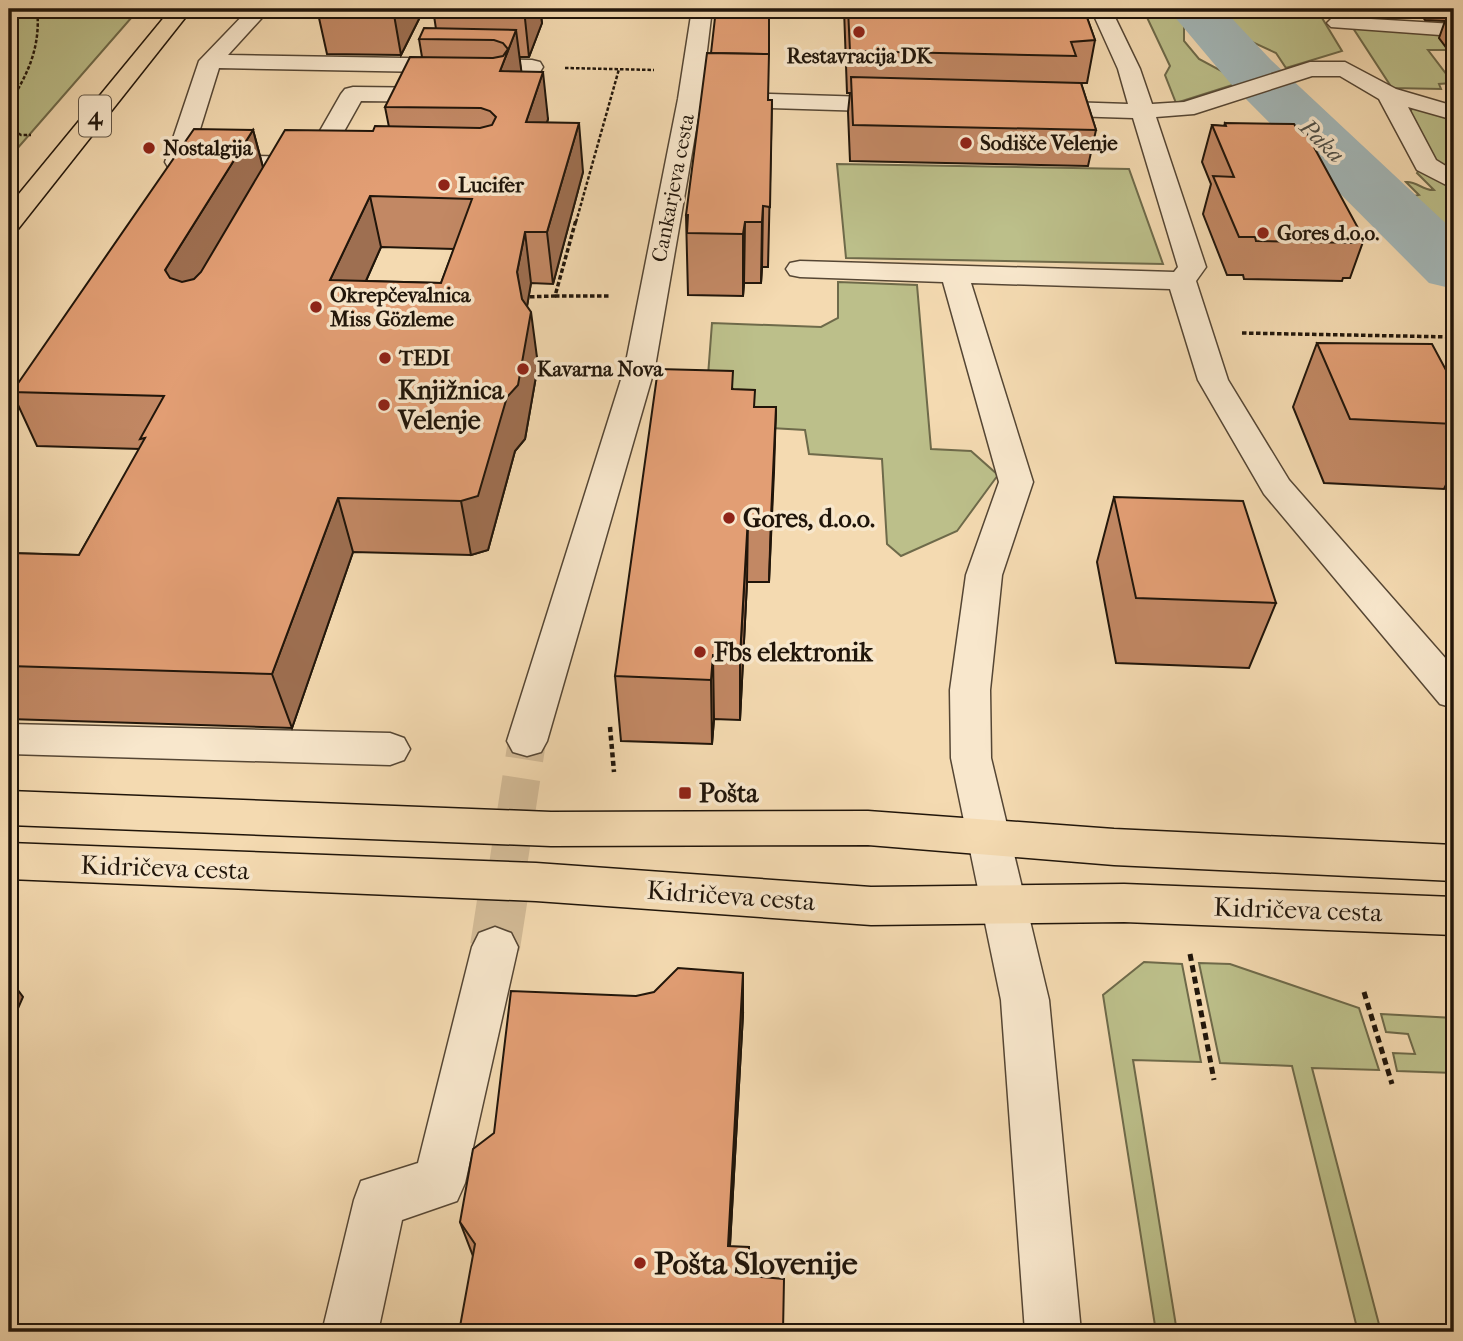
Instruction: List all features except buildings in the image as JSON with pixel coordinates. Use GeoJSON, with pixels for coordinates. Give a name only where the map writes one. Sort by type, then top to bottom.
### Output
{"type":"FeatureCollection","features":[{"type":"Feature","properties":{"kind":"main road","name":"4"},"geometry":{"type":"LineString","coordinates":[[9,223],[182,9]]}},
{"type":"Feature","properties":{"kind":"main road","name":"Kidričeva cesta"},"geometry":{"type":"LineString","coordinates":[[9,808],[551,828],[868,828],[1114,847],[1454,863]]}},
{"type":"Feature","properties":{"kind":"main road","name":"Kidričeva cesta"},"geometry":{"type":"LineString","coordinates":[[9,862],[536,882],[871,906],[1125,903],[1454,916]]}},
{"type":"Feature","properties":{"kind":"street"},"geometry":{"type":"LineString","coordinates":[[260,9],[210,61],[177,162],[294,172],[340,165]]}},
{"type":"Feature","properties":{"kind":"street","name":"Cankarjeva cesta"},"geometry":{"type":"LineString","coordinates":[[527,741],[640,367],[690,99],[702,9]]}},
{"type":"Feature","properties":{"kind":"street"},"geometry":{"type":"LineString","coordinates":[[1100,9],[1129,69],[1192,267],[1182,281]]}},
{"type":"Feature","properties":{"kind":"street"},"geometry":{"type":"LineString","coordinates":[[1338,23],[1454,30]]}},
{"type":"Feature","properties":{"kind":"street"},"geometry":{"type":"LineString","coordinates":[[210,61],[533,67]]}},
{"type":"Feature","properties":{"kind":"street"},"geometry":{"type":"LineString","coordinates":[[1019,108],[1143,111],[1186,109],[1310,69],[1345,69],[1388,94],[1454,113]]}},
{"type":"Feature","properties":{"kind":"street"},"geometry":{"type":"LineString","coordinates":[[294,172],[353,94],[472,96]]}},
{"type":"Feature","properties":{"kind":"street"},"geometry":{"type":"LineString","coordinates":[[1388,94],[1426,164],[1454,181]]}},
{"type":"Feature","properties":{"kind":"street"},"geometry":{"type":"LineString","coordinates":[[690,99],[923,105]]}},
{"type":"Feature","properties":{"kind":"street"},"geometry":{"type":"LineString","coordinates":[[800,269],[1182,281]]}},
{"type":"Feature","properties":{"kind":"street"},"geometry":{"type":"LineString","coordinates":[[954,272],[1016,482],[984,575],[970,690],[971,758],[1025,1000],[1053,1332]]}},
{"type":"Feature","properties":{"kind":"street"},"geometry":{"type":"LineString","coordinates":[[1182,281],[1213,380],[1276,486],[1454,694]]}},
{"type":"Feature","properties":{"kind":"street"},"geometry":{"type":"LineString","coordinates":[[9,739],[390,749]]}},
{"type":"Feature","properties":{"kind":"street"},"geometry":{"type":"LineString","coordinates":[[350,1332],[380,1200],[439,1183],[495,947]]}},
{"type":"Feature","properties":{"kind":"path"},"geometry":{"type":"LineString","coordinates":[[9,103],[20,89],[33,59],[41,27],[37,9]]}},
{"type":"Feature","properties":{"kind":"path"},"geometry":{"type":"LineString","coordinates":[[1251,9],[1308,16]]}},
{"type":"Feature","properties":{"kind":"path"},"geometry":{"type":"LineString","coordinates":[[533,67],[693,70]]}},
{"type":"Feature","properties":{"kind":"path"},"geometry":{"type":"LineString","coordinates":[[555,296],[619,69]]}},
{"type":"Feature","properties":{"kind":"path"},"geometry":{"type":"LineString","coordinates":[[9,128],[21,135]]}},
{"type":"Feature","properties":{"kind":"path"},"geometry":{"type":"LineString","coordinates":[[514,297],[652,296]]}},
{"type":"Feature","properties":{"kind":"path"},"geometry":{"type":"LineString","coordinates":[[1198,332],[1454,337]]}},
{"type":"Feature","properties":{"kind":"path"},"geometry":{"type":"LineString","coordinates":[[610,727],[614,772]]}},
{"type":"Feature","properties":{"kind":"path"},"geometry":{"type":"LineString","coordinates":[[1189,946],[1214,1080]]}},
{"type":"Feature","properties":{"kind":"path"},"geometry":{"type":"LineString","coordinates":[[1364,992],[1392,1084]]}},
{"type":"Feature","properties":{"kind":"green space"},"geometry":{"type":"Polygon","coordinates":[[[9,9],[139,9],[9,158],[9,9]]]}},
{"type":"Feature","properties":{"kind":"green space"},"geometry":{"type":"Polygon","coordinates":[[[1143,9],[1184,9],[1184,41],[1199,59],[1242,82],[1176,103],[1165,75],[1170,66],[1143,9]]]}},
{"type":"Feature","properties":{"kind":"green space"},"geometry":{"type":"Polygon","coordinates":[[[1210,9],[1328,9],[1319,13],[1342,51],[1286,68],[1276,53],[1239,36],[1210,9]]]}},
{"type":"Feature","properties":{"kind":"green space"},"geometry":{"type":"Polygon","coordinates":[[[1353,28],[1454,34],[1454,50],[1428,50],[1453,83],[1439,84],[1441,89],[1392,88],[1353,28]]]}},
{"type":"Feature","properties":{"kind":"green space"},"geometry":{"type":"Polygon","coordinates":[[[1414,105],[1454,117],[1454,166],[1443,168],[1430,162],[1409,114],[1414,105]]]}},
{"type":"Feature","properties":{"kind":"green space"},"geometry":{"type":"Polygon","coordinates":[[[837,164],[1129,169],[1163,264],[846,258],[837,164]]]}},
{"type":"Feature","properties":{"kind":"green space"},"geometry":{"type":"Polygon","coordinates":[[[1420,168],[1454,187],[1454,244],[1395,189],[1406,188],[1414,196],[1419,195],[1406,182],[1410,182],[1434,190],[1417,173],[1420,168]]]}},
{"type":"Feature","properties":{"kind":"green space"},"geometry":{"type":"Polygon","coordinates":[[[838,282],[917,285],[931,449],[971,451],[998,475],[957,531],[901,556],[887,544],[882,459],[809,454],[805,430],[739,426],[706,402],[712,323],[821,327],[838,318],[838,282]]]}},
{"type":"Feature","properties":{"kind":"green space"},"geometry":{"type":"Polygon","coordinates":[[[1144,962],[1182,964],[1201,1062],[1133,1060],[1177,1332],[1156,1332],[1103,995],[1144,962]]]}},
{"type":"Feature","properties":{"kind":"green space"},"geometry":{"type":"Polygon","coordinates":[[[1199,963],[1230,964],[1359,1008],[1379,1070],[1312,1068],[1381,1332],[1358,1332],[1292,1066],[1220,1063],[1199,963]]]}},
{"type":"Feature","properties":{"kind":"green space"},"geometry":{"type":"Polygon","coordinates":[[[1381,1014],[1454,1018],[1454,1073],[1397,1071],[1393,1053],[1415,1054],[1408,1034],[1386,1032],[1381,1014]]]}},
{"type":"Feature","properties":{"kind":"waterway","name":"Paka"},"geometry":{"type":"LineString","coordinates":[[1194,9],[1251,72],[1454,268]]}},
{"type":"Feature","properties":{"kind":"tunnel"},"geometry":{"type":"LineString","coordinates":[[507,872],[527,741]]}},
{"type":"Feature","properties":{"kind":"tunnel"},"geometry":{"type":"LineString","coordinates":[[495,947],[507,870]]}},
{"type":"Feature","properties":{"kind":"place","name":"Restavracija DK"},"geometry":{"type":"Point","coordinates":[859,32]}},
{"type":"Feature","properties":{"kind":"place","name":"Sodišče Velenje"},"geometry":{"type":"Point","coordinates":[966,143]}},
{"type":"Feature","properties":{"kind":"place","name":"Nostalgija"},"geometry":{"type":"Point","coordinates":[149,148]}},
{"type":"Feature","properties":{"kind":"place","name":"Lucifer"},"geometry":{"type":"Point","coordinates":[444,185]}},
{"type":"Feature","properties":{"kind":"place","name":"Gores d.o.o."},"geometry":{"type":"Point","coordinates":[1263,233]}},
{"type":"Feature","properties":{"kind":"place","name":"Okrepčevalnica Miss Gözleme"},"geometry":{"type":"Point","coordinates":[316,307]}},
{"type":"Feature","properties":{"kind":"place","name":"TEDI"},"geometry":{"type":"Point","coordinates":[385,358]}},
{"type":"Feature","properties":{"kind":"place","name":"Kavarna Nova"},"geometry":{"type":"Point","coordinates":[523,369]}},
{"type":"Feature","properties":{"kind":"place","name":"Knjižnica Velenje"},"geometry":{"type":"Point","coordinates":[384,405]}},
{"type":"Feature","properties":{"kind":"place","name":"Gores, d.o.o."},"geometry":{"type":"Point","coordinates":[729,518]}},
{"type":"Feature","properties":{"kind":"place","name":"Fbs elektronik"},"geometry":{"type":"Point","coordinates":[700,652]}},
{"type":"Feature","properties":{"kind":"place","name":"Pošta"},"geometry":{"type":"Point","coordinates":[685,793]}},
{"type":"Feature","properties":{"kind":"place","name":"Pošta Slovenije"},"geometry":{"type":"Point","coordinates":[640,1263]}}]}
